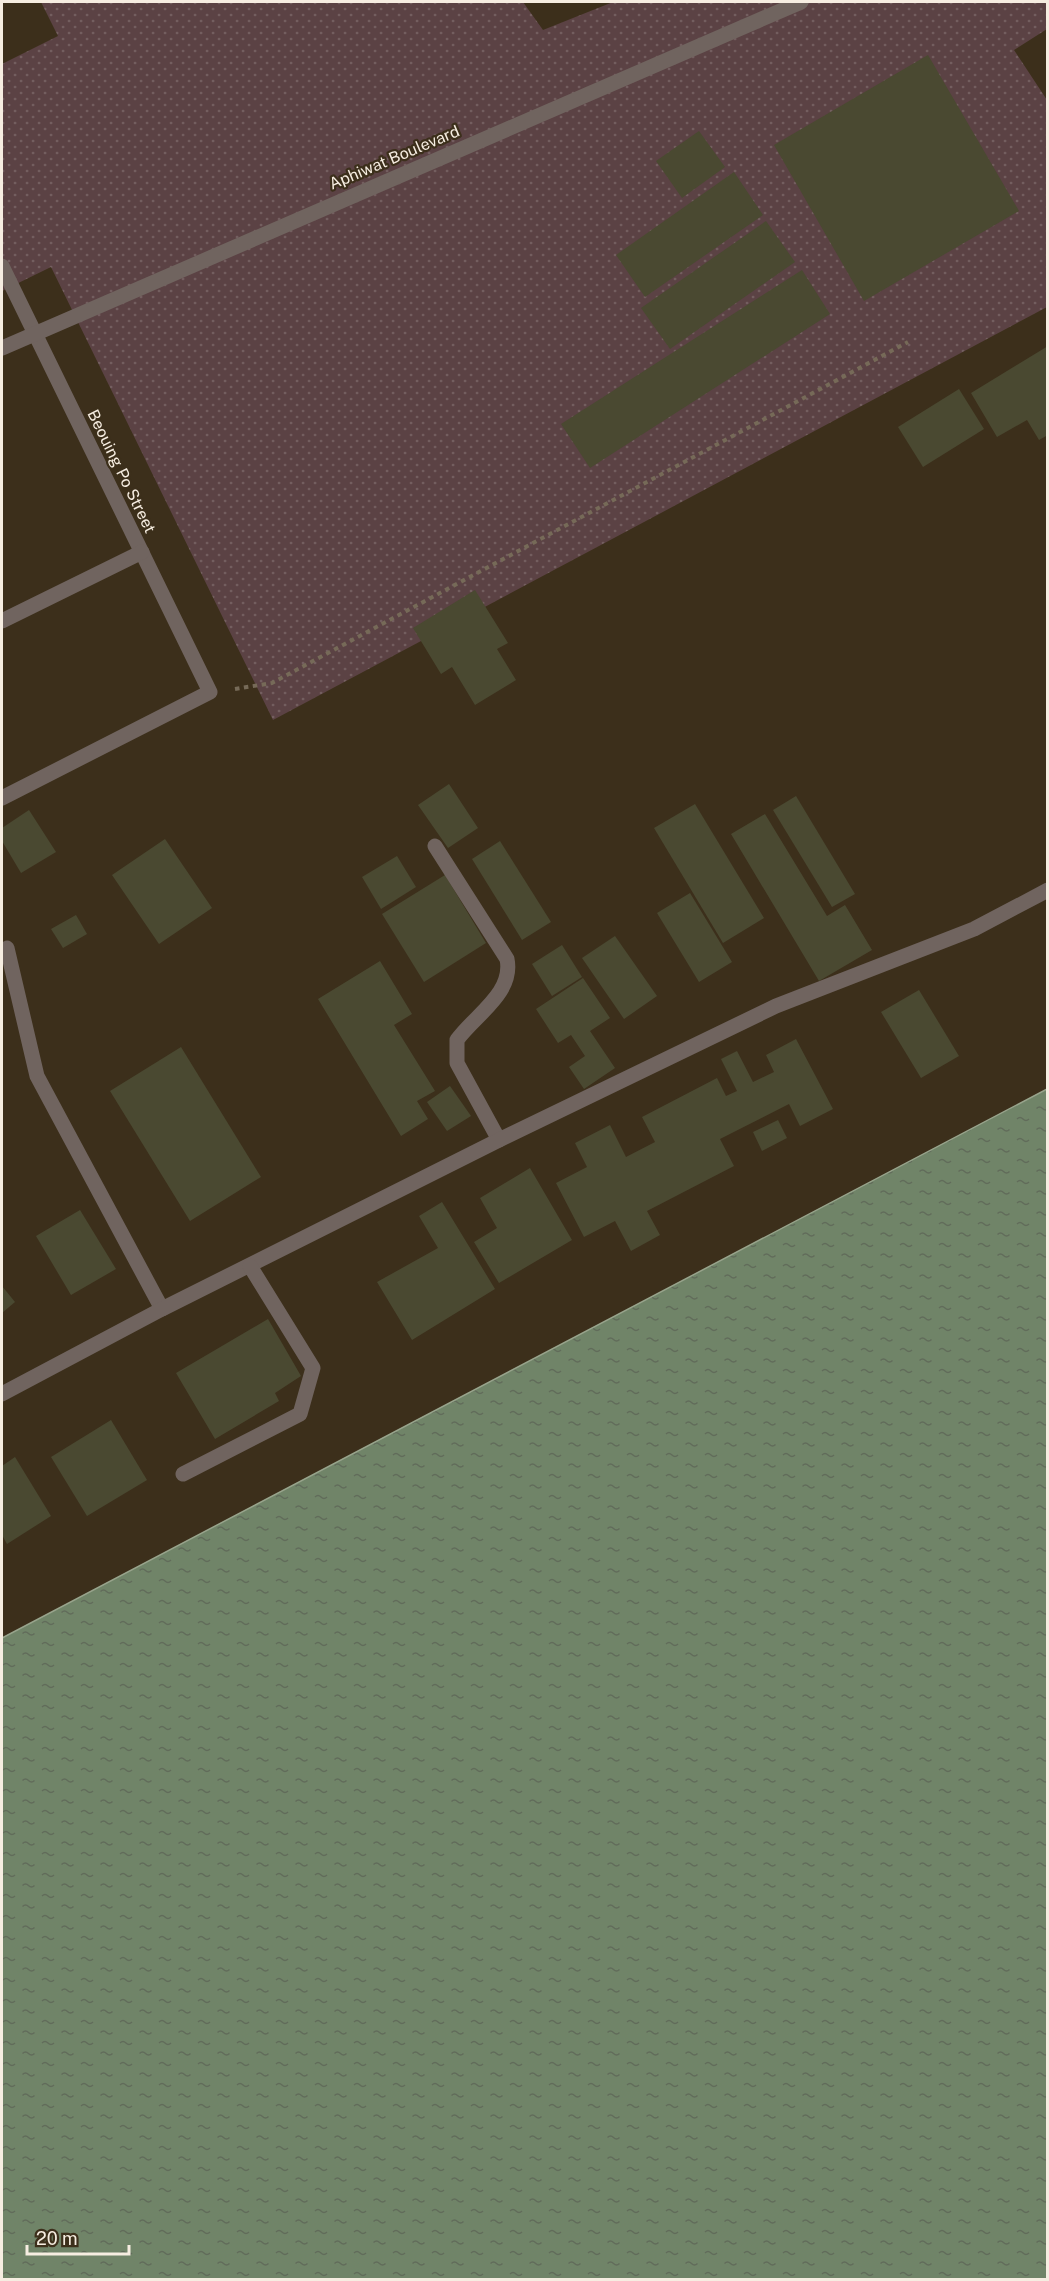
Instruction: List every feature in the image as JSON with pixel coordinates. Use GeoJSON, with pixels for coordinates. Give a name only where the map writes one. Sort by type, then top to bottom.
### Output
{"type":"FeatureCollection","features":[{"type":"Feature","properties":{"kind":"street","name":"Aphiwat Boulevard"},"geometry":{"type":"LineString","coordinates":[[2,348],[34,332],[801,2]]}},
{"type":"Feature","properties":{"kind":"street","name":"Beouing Po Street"},"geometry":{"type":"LineString","coordinates":[[2,266],[210,692]]}},
{"type":"Feature","properties":{"kind":"street"},"geometry":{"type":"LineString","coordinates":[[2,621],[142,552]]}},
{"type":"Feature","properties":{"kind":"street"},"geometry":{"type":"LineString","coordinates":[[2,798],[210,692]]}},
{"type":"Feature","properties":{"kind":"street"},"geometry":{"type":"LineString","coordinates":[[435,846],[507,959],[510,972],[506,986],[457,1040],[458,1063],[499,1140]]}},
{"type":"Feature","properties":{"kind":"street"},"geometry":{"type":"LineString","coordinates":[[2,1394],[162,1309],[499,1140],[776,1005],[974,929],[1047,890]]}},
{"type":"Feature","properties":{"kind":"street"},"geometry":{"type":"LineString","coordinates":[[7,948],[37,1076],[162,1309]]}},
{"type":"Feature","properties":{"kind":"street"},"geometry":{"type":"LineString","coordinates":[[183,1474],[300,1414],[309,1387],[313,1368],[250,1266]]}},
{"type":"Feature","properties":{"kind":"path"},"geometry":{"type":"LineString","coordinates":[[210,692],[272,683],[908,342]]}},
{"type":"Feature","properties":{"kind":"shaded area"},"geometry":{"type":"Polygon","coordinates":[[[41,2],[523,2],[543,30],[613,2],[1047,2],[1047,29],[1014,50],[1047,100],[1047,307],[273,720],[51,267],[2,291],[2,64],[58,36],[41,2]]]}},
{"type":"Feature","properties":{"kind":"water"},"geometry":{"type":"Polygon","coordinates":[[[1047,1089],[1047,2279],[2,2279],[2,1638],[1047,1089]]]}},
{"type":"Feature","properties":{"kind":"building"},"geometry":{"type":"Polygon","coordinates":[[[928,55],[1019,211],[864,301],[774,145],[928,55]]]}},
{"type":"Feature","properties":{"kind":"building"},"geometry":{"type":"Polygon","coordinates":[[[699,131],[725,167],[682,198],[656,161],[699,131]]]}},
{"type":"Feature","properties":{"kind":"building"},"geometry":{"type":"Polygon","coordinates":[[[734,172],[763,215],[645,297],[616,255],[734,172]]]}},
{"type":"Feature","properties":{"kind":"building"},"geometry":{"type":"Polygon","coordinates":[[[766,221],[795,262],[670,349],[641,308],[766,221]]]}},
{"type":"Feature","properties":{"kind":"building"},"geometry":{"type":"Polygon","coordinates":[[[802,270],[830,314],[590,468],[561,424],[802,270]]]}},
{"type":"Feature","properties":{"kind":"building"},"geometry":{"type":"Polygon","coordinates":[[[1048,346],[1048,435],[1039,440],[1027,420],[997,437],[971,393],[1048,346]]]}},
{"type":"Feature","properties":{"kind":"building"},"geometry":{"type":"Polygon","coordinates":[[[959,389],[984,429],[923,467],[898,427],[959,389]]]}},
{"type":"Feature","properties":{"kind":"building"},"geometry":{"type":"Polygon","coordinates":[[[475,590],[508,643],[497,649],[516,680],[475,705],[452,667],[441,674],[413,628],[475,590]]]}},
{"type":"Feature","properties":{"kind":"building"},"geometry":{"type":"Polygon","coordinates":[[[449,784],[478,828],[448,848],[418,805],[449,784]]]}},
{"type":"Feature","properties":{"kind":"building"},"geometry":{"type":"Polygon","coordinates":[[[796,796],[855,894],[832,907],[773,810],[796,796]]]}},
{"type":"Feature","properties":{"kind":"building"},"geometry":{"type":"Polygon","coordinates":[[[695,804],[764,918],[723,943],[654,828],[695,804]]]}},
{"type":"Feature","properties":{"kind":"building"},"geometry":{"type":"Polygon","coordinates":[[[29,810],[56,852],[21,873],[2,841],[2,828],[29,810]]]}},
{"type":"Feature","properties":{"kind":"building"},"geometry":{"type":"Polygon","coordinates":[[[765,814],[827,916],[845,905],[872,950],[819,981],[731,834],[765,814]]]}},
{"type":"Feature","properties":{"kind":"building"},"geometry":{"type":"Polygon","coordinates":[[[165,839],[212,908],[159,944],[112,875],[165,839]]]}},
{"type":"Feature","properties":{"kind":"building"},"geometry":{"type":"Polygon","coordinates":[[[500,841],[551,922],[522,940],[472,859],[500,841]]]}},
{"type":"Feature","properties":{"kind":"building"},"geometry":{"type":"Polygon","coordinates":[[[397,856],[416,887],[381,909],[362,877],[397,856]]]}},
{"type":"Feature","properties":{"kind":"building"},"geometry":{"type":"Polygon","coordinates":[[[445,875],[486,943],[424,982],[382,914],[445,875]]]}},
{"type":"Feature","properties":{"kind":"building"},"geometry":{"type":"Polygon","coordinates":[[[690,893],[732,962],[699,982],[657,913],[690,893]]]}},
{"type":"Feature","properties":{"kind":"building"},"geometry":{"type":"Polygon","coordinates":[[[76,915],[87,934],[63,948],[51,929],[76,915]]]}},
{"type":"Feature","properties":{"kind":"building"},"geometry":{"type":"Polygon","coordinates":[[[615,936],[657,996],[624,1019],[582,958],[615,936]]]}},
{"type":"Feature","properties":{"kind":"building"},"geometry":{"type":"Polygon","coordinates":[[[562,945],[582,977],[552,996],[532,964],[562,945]]]}},
{"type":"Feature","properties":{"kind":"building"},"geometry":{"type":"Polygon","coordinates":[[[380,961],[412,1014],[394,1025],[435,1091],[417,1101],[428,1119],[401,1136],[318,999],[380,961]]]}},
{"type":"Feature","properties":{"kind":"building"},"geometry":{"type":"Polygon","coordinates":[[[583,978],[610,1018],[590,1031],[615,1068],[584,1089],[569,1067],[585,1056],[571,1035],[558,1043],[536,1009],[583,978]]]}},
{"type":"Feature","properties":{"kind":"building"},"geometry":{"type":"Polygon","coordinates":[[[919,990],[959,1056],[921,1078],[881,1012],[919,990]]]}},
{"type":"Feature","properties":{"kind":"building"},"geometry":{"type":"Polygon","coordinates":[[[796,1039],[833,1109],[800,1126],[789,1104],[720,1139],[734,1166],[647,1211],[660,1235],[631,1251],[615,1221],[584,1237],[556,1183],[587,1167],[575,1143],[610,1125],[626,1157],[655,1142],[642,1117],[717,1078],[726,1096],[737,1091],[721,1059],[737,1051],[753,1082],[774,1072],[766,1055],[796,1039]]]}},
{"type":"Feature","properties":{"kind":"building"},"geometry":{"type":"Polygon","coordinates":[[[181,1047],[261,1177],[190,1221],[110,1091],[181,1047]]]}},
{"type":"Feature","properties":{"kind":"building"},"geometry":{"type":"Polygon","coordinates":[[[450,1086],[471,1116],[447,1131],[427,1102],[450,1086]]]}},
{"type":"Feature","properties":{"kind":"building"},"geometry":{"type":"Polygon","coordinates":[[[778,1120],[787,1138],[762,1151],[753,1132],[778,1120]]]}},
{"type":"Feature","properties":{"kind":"building"},"geometry":{"type":"Polygon","coordinates":[[[530,1168],[572,1240],[499,1283],[474,1242],[497,1228],[480,1198],[530,1168]]]}},
{"type":"Feature","properties":{"kind":"building"},"geometry":{"type":"Polygon","coordinates":[[[442,1202],[495,1289],[412,1340],[377,1282],[438,1248],[419,1216],[442,1202]]]}},
{"type":"Feature","properties":{"kind":"building"},"geometry":{"type":"Polygon","coordinates":[[[80,1210],[116,1269],[71,1295],[36,1236],[80,1210]]]}},
{"type":"Feature","properties":{"kind":"building"},"geometry":{"type":"Polygon","coordinates":[[[2,1286],[15,1302],[2,1313],[2,1286]]]}},
{"type":"Feature","properties":{"kind":"building"},"geometry":{"type":"Polygon","coordinates":[[[268,1319],[301,1376],[275,1393],[279,1401],[215,1439],[176,1373],[268,1319]]]}},
{"type":"Feature","properties":{"kind":"building"},"geometry":{"type":"Polygon","coordinates":[[[111,1420],[147,1480],[87,1516],[51,1457],[111,1420]]]}},
{"type":"Feature","properties":{"kind":"building"},"geometry":{"type":"Polygon","coordinates":[[[15,1457],[51,1516],[7,1544],[2,1535],[2,1466],[15,1457]]]}}]}
